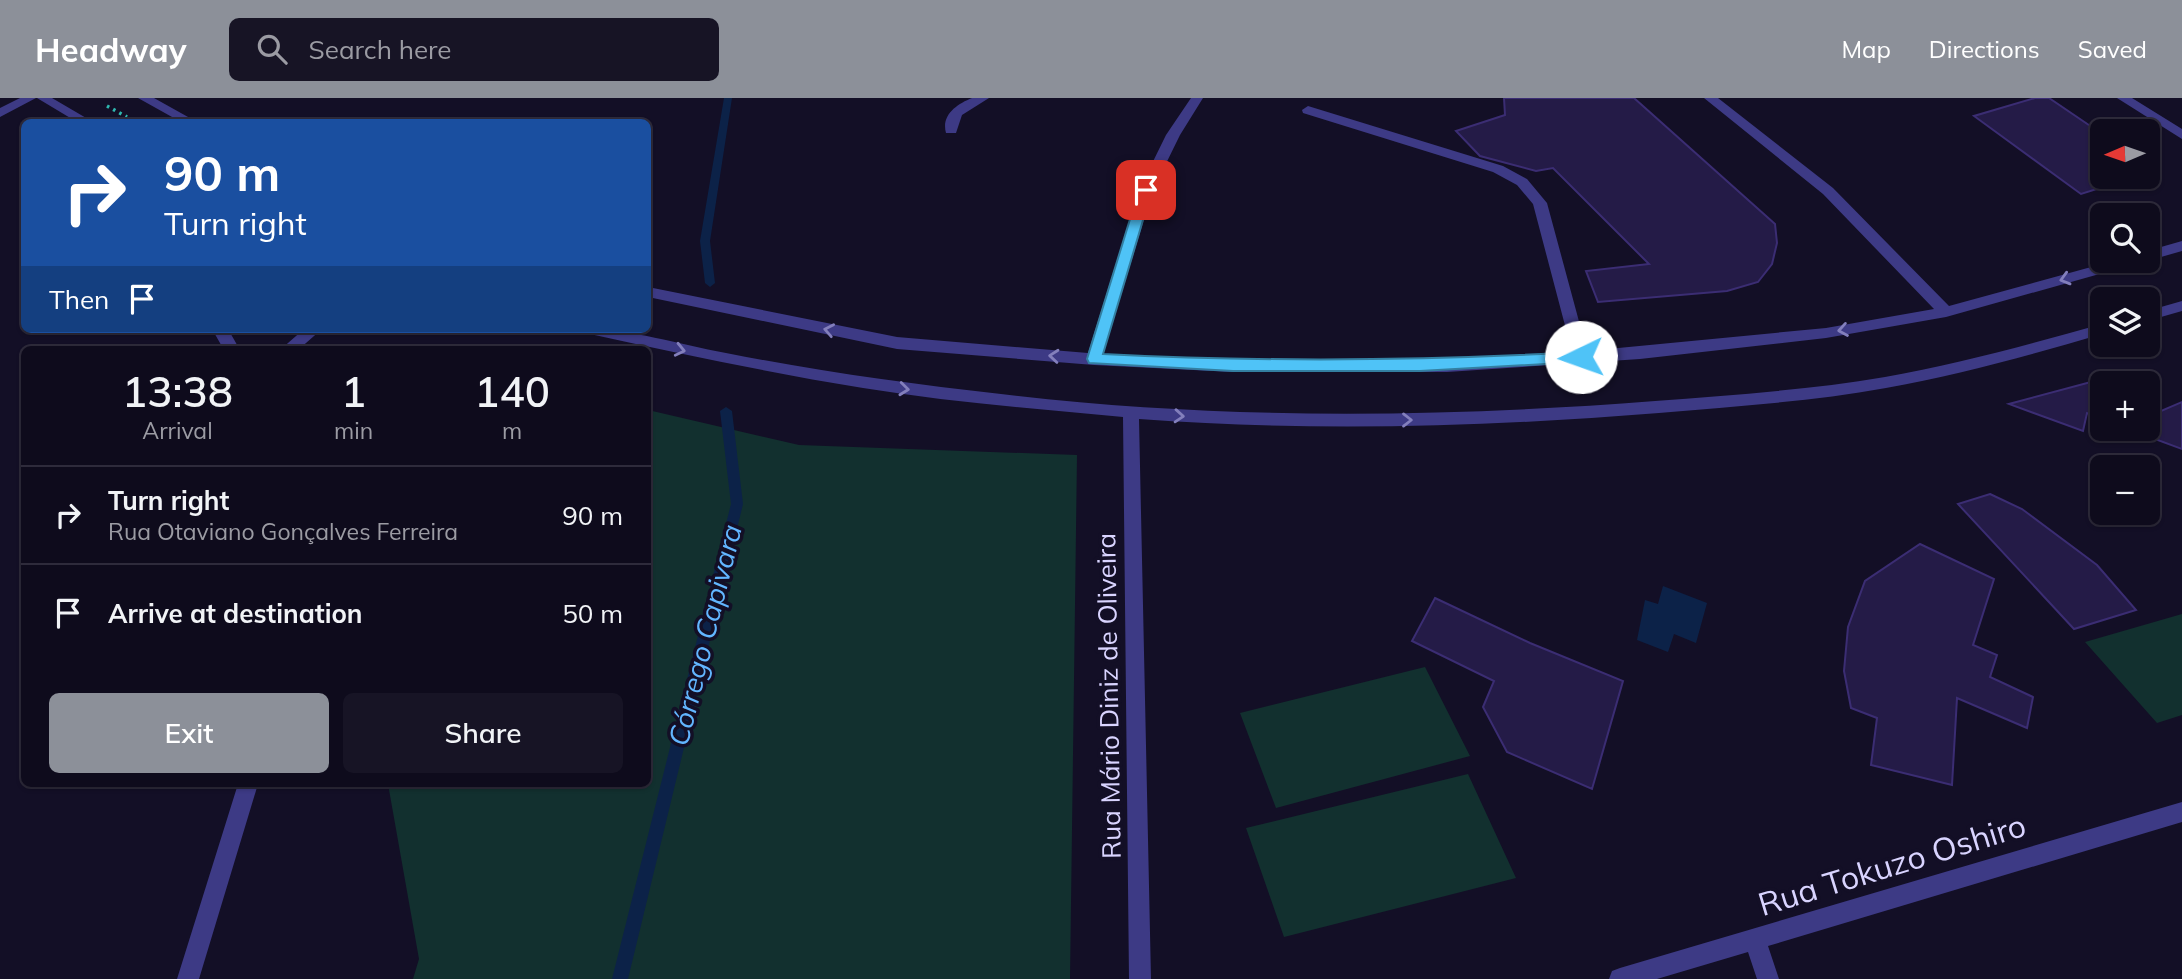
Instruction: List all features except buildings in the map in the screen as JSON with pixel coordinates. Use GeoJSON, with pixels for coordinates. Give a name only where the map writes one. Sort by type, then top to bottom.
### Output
{"type":"FeatureCollection","features":[{"type":"Feature","properties":{"kind":"street"},"geometry":{"type":"LineString","coordinates":[[0,113],[30,98]]}},
{"type":"Feature","properties":{"kind":"street"},"geometry":{"type":"LineString","coordinates":[[43,98],[81,119]]}},
{"type":"Feature","properties":{"kind":"street"},"geometry":{"type":"LineString","coordinates":[[144,98],[184,119]]}},
{"type":"Feature","properties":{"kind":"street"},"geometry":{"type":"LineString","coordinates":[[951,130],[951,118],[957,110],[983,98]]}},
{"type":"Feature","properties":{"kind":"street"},"geometry":{"type":"LineString","coordinates":[[1094,359],[1146,190],[1173,135],[1197,98]]}},
{"type":"Feature","properties":{"kind":"street"},"geometry":{"type":"LineString","coordinates":[[1710,98],[1828,191],[1946,312]]}},
{"type":"Feature","properties":{"kind":"street"},"geometry":{"type":"LineString","coordinates":[[2123,98],[2182,135]]}},
{"type":"Feature","properties":{"kind":"street"},"geometry":{"type":"LineString","coordinates":[[1308,110],[1498,169],[1522,182],[1540,203],[1581,357]]}},
{"type":"Feature","properties":{"kind":"street"},"geometry":{"type":"LineString","coordinates":[[2160,252],[2182,246]]}},
{"type":"Feature","properties":{"kind":"street"},"geometry":{"type":"LineString","coordinates":[[651,293],[897,343],[1094,359],[1233,366],[1420,366],[1581,357],[1826,333],[1946,312],[2090,272]]}},
{"type":"Feature","properties":{"kind":"street"},"geometry":{"type":"LineString","coordinates":[[2160,312],[2182,306]]}},
{"type":"Feature","properties":{"kind":"street"},"geometry":{"type":"LineString","coordinates":[[607,333],[687,352],[862,384],[1130,413],[1255,421],[1459,420],[1656,408],[1903,380],[1975,365],[2090,332]]}},
{"type":"Feature","properties":{"kind":"street"},"geometry":{"type":"LineString","coordinates":[[293,346],[309,333]]}},
{"type":"Feature","properties":{"kind":"street","name":"Rua Mário Diniz de Oliveira"},"geometry":{"type":"LineString","coordinates":[[1130,413],[1140,979]]}},
{"type":"Feature","properties":{"kind":"street"},"geometry":{"type":"LineString","coordinates":[[188,979],[247,787]]}},
{"type":"Feature","properties":{"kind":"street","name":"Rua Tokuzo Oshiro"},"geometry":{"type":"LineString","coordinates":[[1620,979],[2182,812]]}},
{"type":"Feature","properties":{"kind":"street"},"geometry":{"type":"LineString","coordinates":[[1755,939],[1768,979]]}},
{"type":"Feature","properties":{"kind":"path"},"geometry":{"type":"LineString","coordinates":[[103,104],[131,119]]}},
{"type":"Feature","properties":{"kind":"green space"},"geometry":{"type":"Polygon","coordinates":[[[651,411],[799,445],[1077,455],[1070,979],[413,979],[419,959],[389,787],[651,787],[651,411]]]}},
{"type":"Feature","properties":{"kind":"green space"},"geometry":{"type":"Polygon","coordinates":[[[2182,614],[2182,715],[2157,723],[2085,642],[2182,614]]]}},
{"type":"Feature","properties":{"kind":"green space"},"geometry":{"type":"Polygon","coordinates":[[[1425,667],[1470,756],[1276,808],[1240,713],[1425,667]]]}},
{"type":"Feature","properties":{"kind":"green space"},"geometry":{"type":"Polygon","coordinates":[[[1468,774],[1516,878],[1284,937],[1246,828],[1468,774]]]}},
{"type":"Feature","properties":{"kind":"water"},"geometry":{"type":"Polygon","coordinates":[[[1663,586],[1707,603],[1696,643],[1674,634],[1668,652],[1637,640],[1645,600],[1658,604],[1663,586]]]}},
{"type":"Feature","properties":{"kind":"waterway","name":"Córrego Capivara"},"geometry":{"type":"LineString","coordinates":[[710,283],[705,241],[728,98]]}},
{"type":"Feature","properties":{"kind":"waterway","name":"Córrego Capivara"},"geometry":{"type":"LineString","coordinates":[[620,979],[737,504],[726,411]]}},
{"type":"Feature","properties":{"kind":"route"},"geometry":{"type":"LineString","coordinates":[[1146,190],[1094,359],[1233,366],[1447,366],[1581,357]]}}]}
